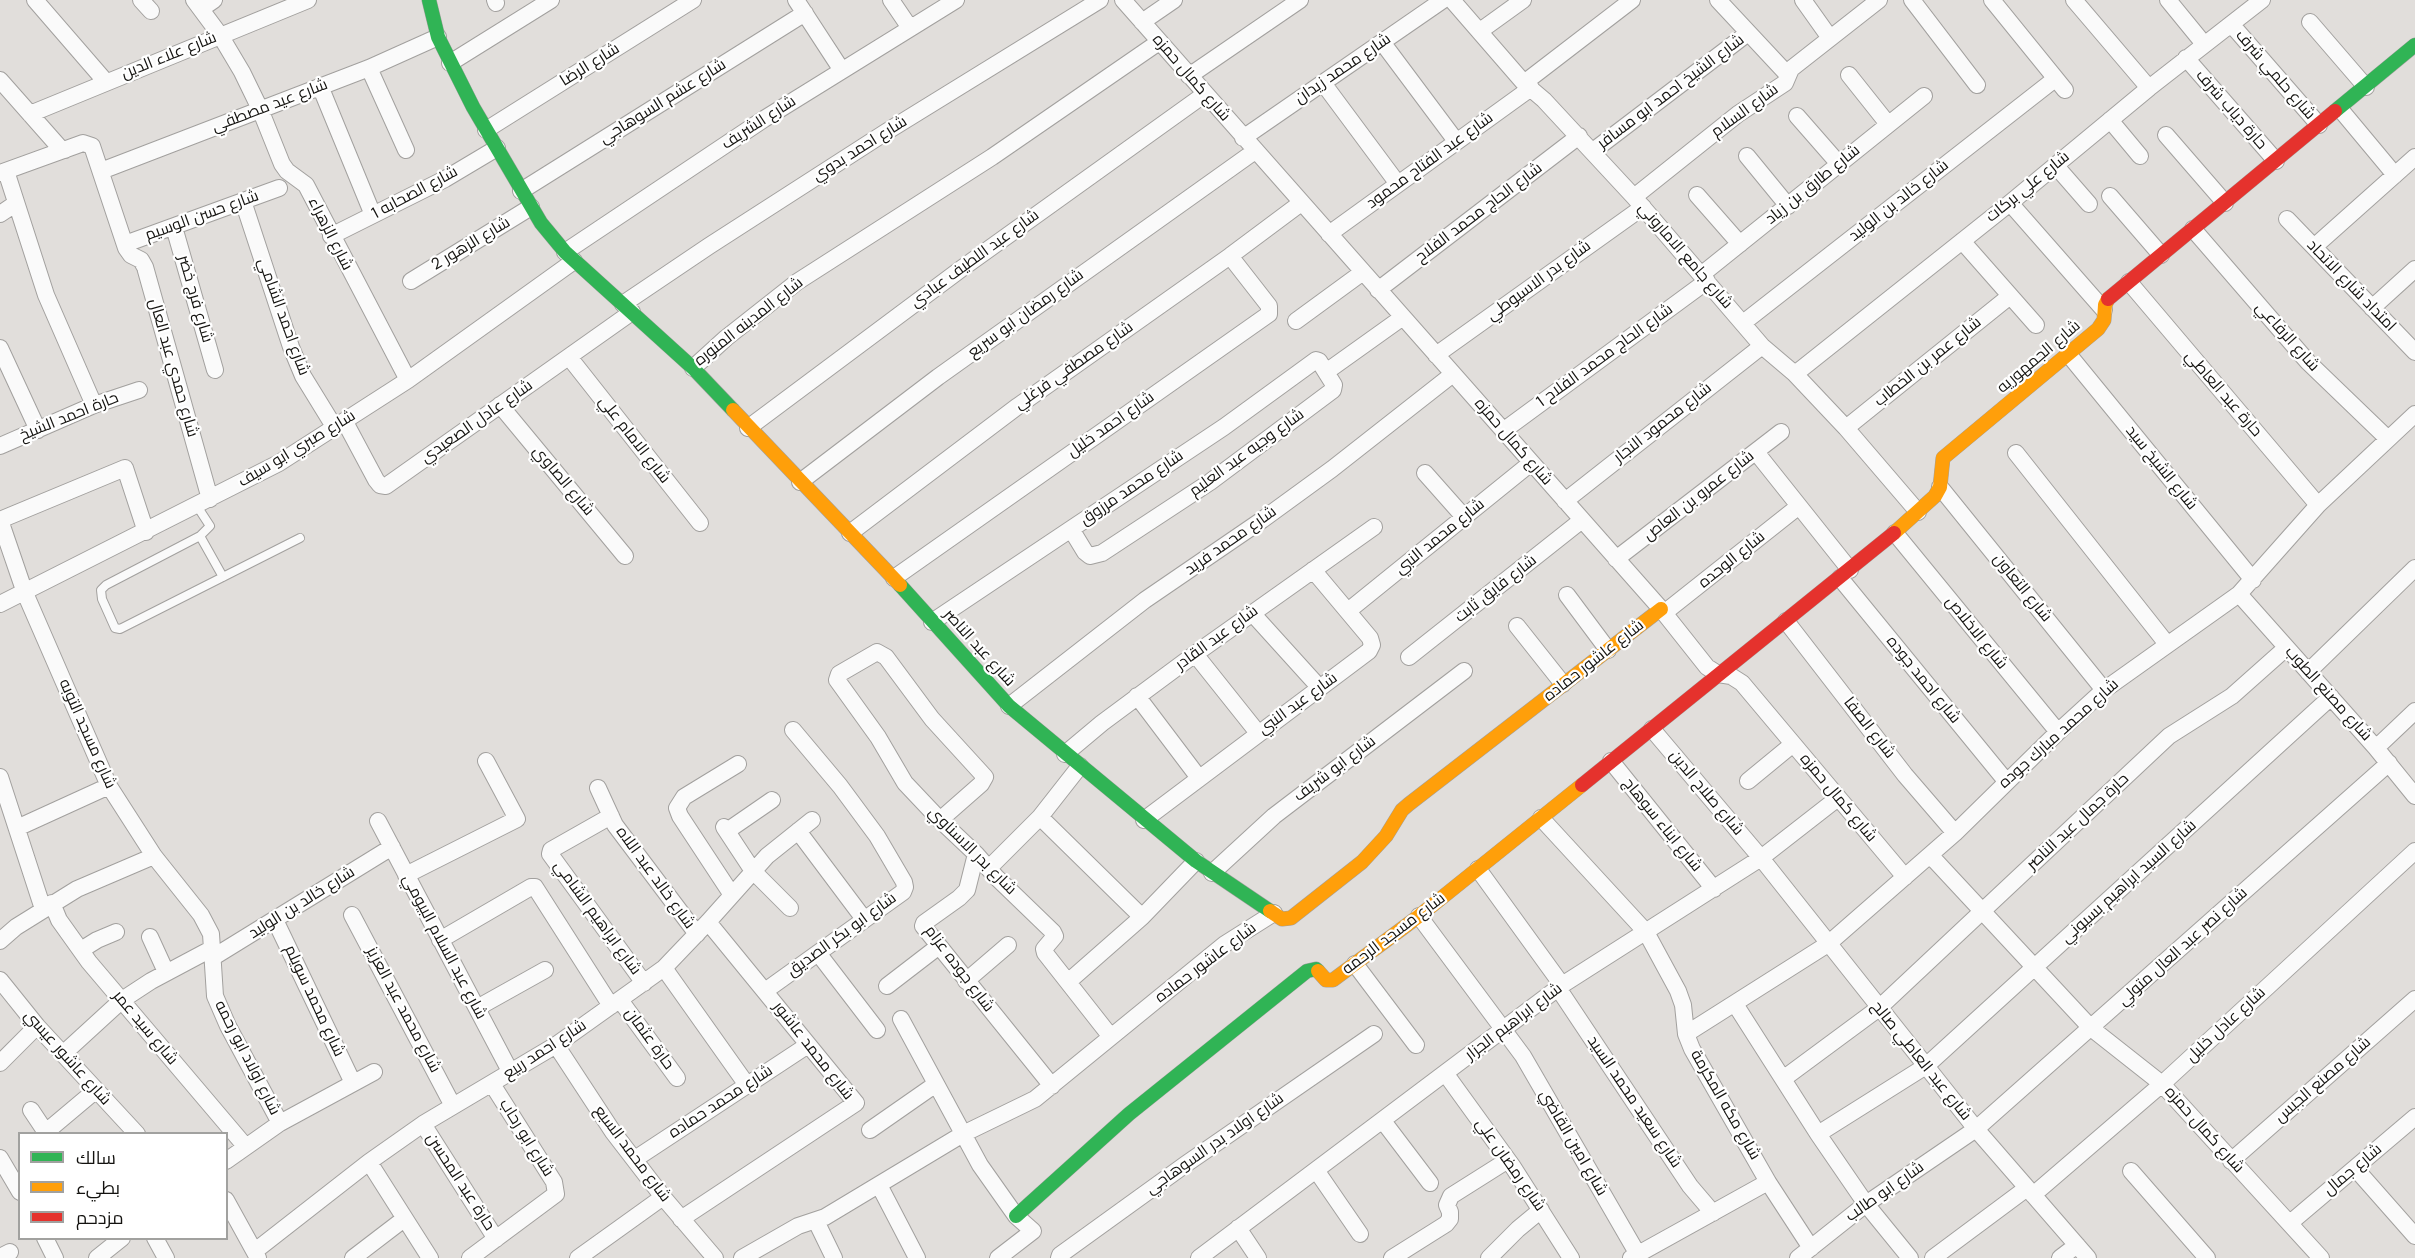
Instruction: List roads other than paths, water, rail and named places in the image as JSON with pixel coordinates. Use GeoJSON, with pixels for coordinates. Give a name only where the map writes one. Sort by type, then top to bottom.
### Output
{"type":"FeatureCollection","features":[{"type":"Feature","properties":{"kind":"street"},"geometry":{"type":"LineString","coordinates":[[35,0],[106,82]]}},
{"type":"Feature","properties":{"kind":"street","name":"شارع علاء الدين"},"geometry":{"type":"LineString","coordinates":[[30,114],[308,0]]}},
{"type":"Feature","properties":{"kind":"street","name":"شارع المدينه المنوره"},"geometry":{"type":"LineString","coordinates":[[429,0],[438,37],[450,63],[531,207],[570,256],[693,368],[735,330],[797,282],[992,157],[1159,42]]}},
{"type":"Feature","properties":{"kind":"street"},"geometry":{"type":"LineString","coordinates":[[450,63],[551,0]]}},
{"type":"Feature","properties":{"kind":"street","name":"شارع الرضا"},"geometry":{"type":"LineString","coordinates":[[486,130],[693,0]]}},
{"type":"Feature","properties":{"kind":"street"},"geometry":{"type":"LineString","coordinates":[[891,0],[909,28]]}},
{"type":"Feature","properties":{"kind":"street","name":"شارع الشريف"},"geometry":{"type":"LineString","coordinates":[[570,256],[841,69],[956,0]]}},
{"type":"Feature","properties":{"kind":"street","name":"شارع احمد بدوي"},"geometry":{"type":"LineString","coordinates":[[628,308],[709,246],[1100,0]]}},
{"type":"Feature","properties":{"kind":"street","name":"شارع كمال حمزه"},"geometry":{"type":"LineString","coordinates":[[1123,0],[1617,559],[1707,667],[1742,683],[1905,878]]}},
{"type":"Feature","properties":{"kind":"street"},"geometry":{"type":"LineString","coordinates":[[1142,22],[1174,0]]}},
{"type":"Feature","properties":{"kind":"street"},"geometry":{"type":"LineString","coordinates":[[1189,76],[1300,0]]}},
{"type":"Feature","properties":{"kind":"street","name":"شارع محمد زيدان"},"geometry":{"type":"LineString","coordinates":[[1243,138],[1443,0]]}},
{"type":"Feature","properties":{"kind":"street","name":"شارع جامع الاماروني"},"geometry":{"type":"LineString","coordinates":[[1452,0],[1528,85],[1579,136],[1762,346],[1795,374],[1846,428],[1918,512]]}},
{"type":"Feature","properties":{"kind":"street"},"geometry":{"type":"LineString","coordinates":[[1480,32],[1523,0]]}},
{"type":"Feature","properties":{"kind":"street","name":"شارع عبد الفتاح محمود"},"geometry":{"type":"LineString","coordinates":[[1329,234],[1456,141],[1632,0]]}},
{"type":"Feature","properties":{"kind":"street"},"geometry":{"type":"LineString","coordinates":[[1718,0],[1788,75]]}},
{"type":"Feature","properties":{"kind":"street"},"geometry":{"type":"LineString","coordinates":[[1803,0],[1830,38]]}},
{"type":"Feature","properties":{"kind":"street","name":"شارع السلام"},"geometry":{"type":"LineString","coordinates":[[1638,202],[1738,114],[1785,83],[1791,69],[1879,0]]}},
{"type":"Feature","properties":{"kind":"street"},"geometry":{"type":"LineString","coordinates":[[1912,0],[1977,85]]}},
{"type":"Feature","properties":{"kind":"street","name":"شارع خالد بن الوليد"},"geometry":{"type":"LineString","coordinates":[[1743,323],[2060,85],[1992,0]]}},
{"type":"Feature","properties":{"kind":"street"},"geometry":{"type":"LineString","coordinates":[[2074,0],[2149,88]]}},
{"type":"Feature","properties":{"kind":"street"},"geometry":{"type":"LineString","coordinates":[[2168,0],[2204,44]]}},
{"type":"Feature","properties":{"kind":"street","name":"شارع علي بركات"},"geometry":{"type":"LineString","coordinates":[[1795,374],[2010,203],[2186,58],[2262,0]]}},
{"type":"Feature","properties":{"kind":"street","name":"شارع الزهراء"},"geometry":{"type":"LineString","coordinates":[[203,3],[219,35],[242,72],[282,164],[287,171],[306,185],[408,380]]}},
{"type":"Feature","properties":{"kind":"street"},"geometry":{"type":"LineString","coordinates":[[801,7],[841,69]]}},
{"type":"Feature","properties":{"kind":"street","name":"شارع عشم السوهاجي"},"geometry":{"type":"LineString","coordinates":[[520,191],[801,7]]}},
{"type":"Feature","properties":{"kind":"street"},"geometry":{"type":"LineString","coordinates":[[2310,22],[2366,87]]}},
{"type":"Feature","properties":{"kind":"street","name":"شارع حلمي شرف"},"geometry":{"type":"LineString","coordinates":[[2231,24],[2319,125]]}},
{"type":"Feature","properties":{"kind":"street","name":"شارع الشيخ احمد ابو مسافر"},"geometry":{"type":"LineString","coordinates":[[1593,152],[1748,33]]}},
{"type":"Feature","properties":{"kind":"street","name":"شارع عيد مصطفي"},"geometry":{"type":"LineString","coordinates":[[101,171],[369,68],[438,37]]}},
{"type":"Feature","properties":{"kind":"street"},"geometry":{"type":"LineString","coordinates":[[1382,42],[1456,141]]}},
{"type":"Feature","properties":{"kind":"street","name":"شارع الجمهوريه"},"geometry":{"type":"LineString","coordinates":[[1940,487],[1943,458],[2069,355],[2102,325],[2109,297],[2415,45]]}},
{"type":"Feature","properties":{"kind":"street","name":"حارة دياب شرف"},"geometry":{"type":"LineString","coordinates":[[2186,58],[2276,161]]}},
{"type":"Feature","properties":{"kind":"street"},"geometry":{"type":"LineString","coordinates":[[369,68],[406,150]]}},
{"type":"Feature","properties":{"kind":"street"},"geometry":{"type":"LineString","coordinates":[[1849,75],[1888,124]]}},
{"type":"Feature","properties":{"kind":"street"},"geometry":{"type":"LineString","coordinates":[[0,80],[61,149],[65,150]]}},
{"type":"Feature","properties":{"kind":"street"},"geometry":{"type":"LineString","coordinates":[[1323,83],[1398,184]]}},
{"type":"Feature","properties":{"kind":"street"},"geometry":{"type":"LineString","coordinates":[[320,87],[373,215]]}},
{"type":"Feature","properties":{"kind":"street","name":"شارع عبد اللطيف عبادي"},"geometry":{"type":"LineString","coordinates":[[748,428],[971,262],[1205,94]]}},
{"type":"Feature","properties":{"kind":"street","name":"شارع طارق بن زياد"},"geometry":{"type":"LineString","coordinates":[[1704,278],[1740,244],[1924,96]]}},
{"type":"Feature","properties":{"kind":"street"},"geometry":{"type":"LineString","coordinates":[[2340,109],[2395,175]]}},
{"type":"Feature","properties":{"kind":"street"},"geometry":{"type":"LineString","coordinates":[[1797,116],[1839,164]]}},
{"type":"Feature","properties":{"kind":"street"},"geometry":{"type":"LineString","coordinates":[[2110,120],[2140,156]]}},
{"type":"Feature","properties":{"kind":"street"},"geometry":{"type":"LineString","coordinates":[[2166,135],[2225,203]]}},
{"type":"Feature","properties":{"kind":"street","name":"شارع الحاج محمد الفلاح"},"geometry":{"type":"LineString","coordinates":[[1378,290],[1579,136]]}},
{"type":"Feature","properties":{"kind":"street"},"geometry":{"type":"LineString","coordinates":[[94,405],[46,295],[3,172],[88,143],[93,148],[126,244]]}},
{"type":"Feature","properties":{"kind":"street","name":"شارع الصحابه 1"},"geometry":{"type":"LineString","coordinates":[[331,236],[445,179],[497,148]]}},
{"type":"Feature","properties":{"kind":"street","name":"شارع رمضان ابو سريع"},"geometry":{"type":"LineString","coordinates":[[800,482],[938,377],[1255,151]]}},
{"type":"Feature","properties":{"kind":"street"},"geometry":{"type":"LineString","coordinates":[[1747,156],[1788,206]]}},
{"type":"Feature","properties":{"kind":"street"},"geometry":{"type":"LineString","coordinates":[[2314,247],[2415,157]]}},
{"type":"Feature","properties":{"kind":"street"},"geometry":{"type":"LineString","coordinates":[[2055,165],[2089,204]]}},
{"type":"Feature","properties":{"kind":"street","name":"شارع حسن الوسيم"},"geometry":{"type":"LineString","coordinates":[[126,244],[279,188]]}},
{"type":"Feature","properties":{"kind":"street"},"geometry":{"type":"LineString","coordinates":[[1697,195],[1740,244]]}},
{"type":"Feature","properties":{"kind":"street"},"geometry":{"type":"LineString","coordinates":[[2110,196],[2161,255]]}},
{"type":"Feature","properties":{"kind":"street","name":"شارع احمد الشامي"},"geometry":{"type":"LineString","coordinates":[[243,201],[291,347],[308,384],[340,425]]}},
{"type":"Feature","properties":{"kind":"street","name":"شارع بدر الاسيوطي"},"geometry":{"type":"LineString","coordinates":[[1436,355],[1638,202]]}},
{"type":"Feature","properties":{"kind":"street","name":"شارع مصطفي فرغلي"},"geometry":{"type":"LineString","coordinates":[[850,533],[1018,406],[1301,203]]}},
{"type":"Feature","properties":{"kind":"street"},"geometry":{"type":"LineString","coordinates":[[2010,203],[2104,310]]}},
{"type":"Feature","properties":{"kind":"street"},"geometry":{"type":"LineString","coordinates":[[0,213],[15,204]]}},
{"type":"Feature","properties":{"kind":"street","name":"شارع الزهور 2"},"geometry":{"type":"LineString","coordinates":[[411,281],[531,207]]}},
{"type":"Feature","properties":{"kind":"street","name":"امتداد شارع الاتحاد"},"geometry":{"type":"LineString","coordinates":[[2287,219],[2415,352]]}},
{"type":"Feature","properties":{"kind":"street","name":"شارع فرج خضر"},"geometry":{"type":"LineString","coordinates":[[174,227],[215,370]]}},
{"type":"Feature","properties":{"kind":"street","name":"شارع الرفاعي"},"geometry":{"type":"LineString","coordinates":[[2193,229],[2308,362],[2388,439]]}},
{"type":"Feature","properties":{"kind":"street"},"geometry":{"type":"LineString","coordinates":[[1962,241],[2036,325]]}},
{"type":"Feature","properties":{"kind":"street","name":"شارع حمدي عبد العال"},"geometry":{"type":"LineString","coordinates":[[126,244],[128,252],[141,260],[145,267],[204,502]]}},
{"type":"Feature","properties":{"kind":"street","name":"شارع صبري ابو سيف"},"geometry":{"type":"LineString","coordinates":[[0,604],[279,463],[408,380],[570,256]]}},
{"type":"Feature","properties":{"kind":"street","name":"شارع احمد خليل"},"geometry":{"type":"LineString","coordinates":[[894,578],[1269,314],[1269,306],[1230,256]]}},
{"type":"Feature","properties":{"kind":"street"},"geometry":{"type":"LineString","coordinates":[[2372,308],[2415,269]]}},
{"type":"Feature","properties":{"kind":"street"},"geometry":{"type":"LineString","coordinates":[[1296,321],[1363,272]]}},
{"type":"Feature","properties":{"kind":"street","name":"شارع الحاج محمد الفلاح 1"},"geometry":{"type":"LineString","coordinates":[[1503,431],[1704,278]]}},
{"type":"Feature","properties":{"kind":"street","name":"حارة عبد العاطي"},"geometry":{"type":"LineString","coordinates":[[2128,282],[2318,505]]}},
{"type":"Feature","properties":{"kind":"street","name":"شارع عمر بن الخطاب"},"geometry":{"type":"LineString","coordinates":[[1846,428],[2010,296]]}},
{"type":"Feature","properties":{"kind":"street","name":"شارع عادل الصعيدي"},"geometry":{"type":"LineString","coordinates":[[340,425],[376,480],[380,485],[386,486],[569,357],[628,308]]}},
{"type":"Feature","properties":{"kind":"street"},"geometry":{"type":"LineString","coordinates":[[1326,372],[1403,317]]}},
{"type":"Feature","properties":{"kind":"street","name":"شارع محمود النجار"},"geometry":{"type":"LineString","coordinates":[[1565,501],[1762,346]]}},
{"type":"Feature","properties":{"kind":"street"},"geometry":{"type":"LineString","coordinates":[[0,348],[38,429]]}},
{"type":"Feature","properties":{"kind":"street","name":"شارع الشيخ سيد"},"geometry":{"type":"LineString","coordinates":[[2069,355],[2253,580]]}},
{"type":"Feature","properties":{"kind":"street","name":"شارع الامام علي"},"geometry":{"type":"LineString","coordinates":[[569,357],[700,523]]}},
{"type":"Feature","properties":{"kind":"street","name":"شارع محمد مرزوق"},"geometry":{"type":"LineString","coordinates":[[932,622],[1224,427],[1316,360],[1326,372]]}},
{"type":"Feature","properties":{"kind":"street","name":"شارع عبد الناصر"},"geometry":{"type":"LineString","coordinates":[[693,368],[894,578],[1009,706],[1196,861],[1274,913]]}},
{"type":"Feature","properties":{"kind":"street","name":"شارع وجيه عبد العليم"},"geometry":{"type":"LineString","coordinates":[[1071,529],[1090,556],[1102,553],[1210,482],[1332,391],[1334,385],[1326,372]]}},
{"type":"Feature","properties":{"kind":"street","name":"شارع محمد فريد"},"geometry":{"type":"LineString","coordinates":[[1009,706],[1144,600],[1262,520],[1332,469],[1453,374]]}},
{"type":"Feature","properties":{"kind":"street","name":"حارة احمد الشيخ"},"geometry":{"type":"LineString","coordinates":[[0,446],[94,405],[139,390]]}},
{"type":"Feature","properties":{"kind":"street","name":"شارع الصاوي"},"geometry":{"type":"LineString","coordinates":[[500,405],[625,556]]}},
{"type":"Feature","properties":{"kind":"street","name":"شارع محمد مبارك جوده"},"geometry":{"type":"LineString","coordinates":[[1686,1034],[1828,944],[1955,833],[2104,690],[2239,594],[2318,505],[2388,439],[2413,419]]}},
{"type":"Feature","properties":{"kind":"street","name":"شارع عمرو بن العاص"},"geometry":{"type":"LineString","coordinates":[[1617,559],[1781,432]]}},
{"type":"Feature","properties":{"kind":"street","name":"شارع احمد جوده"},"geometry":{"type":"LineString","coordinates":[[1756,452],[1799,506],[1845,574],[2006,782]]}},
{"type":"Feature","properties":{"kind":"street"},"geometry":{"type":"LineString","coordinates":[[2016,453],[2166,644]]}},
{"type":"Feature","properties":{"kind":"street","name":"شارع محمد النبي"},"geometry":{"type":"LineString","coordinates":[[1348,611],[1531,463]]}},
{"type":"Feature","properties":{"kind":"street"},"geometry":{"type":"LineString","coordinates":[[0,520],[126,468],[146,532]]}},
{"type":"Feature","properties":{"kind":"street"},"geometry":{"type":"LineString","coordinates":[[1425,473],[1464,517]]}},
{"type":"Feature","properties":{"kind":"street"},"geometry":{"type":"LineString","coordinates":[[1718,674],[1895,533],[1935,496],[1940,487]]}},
{"type":"Feature","properties":{"kind":"street","name":"شارع التعاون"},"geometry":{"type":"LineString","coordinates":[[1940,487],[2104,690]]}},
{"type":"Feature","properties":{"kind":"street","name":"شارع الوحده"},"geometry":{"type":"LineString","coordinates":[[1662,611],[1799,506]]}},
{"type":"Feature","properties":{"kind":"street","name":"شارع مسجد التوبه"},"geometry":{"type":"LineString","coordinates":[[0,520],[25,593],[109,786],[154,856],[201,915],[211,934],[213,953]]}},
{"type":"Feature","properties":{"kind":"street","name":"شارع فايق ثابت"},"geometry":{"type":"LineString","coordinates":[[1409,657],[1582,520]]}},
{"type":"Feature","properties":{"kind":"street","name":"شارع عبد القادر"},"geometry":{"type":"LineString","coordinates":[[1065,754],[1137,696],[1374,527]]}},
{"type":"Feature","properties":{"kind":"street","name":"شارع الاخلاص"},"geometry":{"type":"LineString","coordinates":[[1895,533],[2058,732]]}},
{"type":"Feature","properties":{"kind":"street"},"geometry":{"type":"LineString","coordinates":[[2308,672],[2415,568]]}},
{"type":"Feature","properties":{"kind":"street","name":"شارع عبد النبي"},"geometry":{"type":"LineString","coordinates":[[1144,820],[1371,648],[1371,638],[1313,570]]}},
{"type":"Feature","properties":{"kind":"street","name":"شارع مصنع الطوب"},"geometry":{"type":"LineString","coordinates":[[2239,594],[2376,748],[2415,796]]}},
{"type":"Feature","properties":{"kind":"street"},"geometry":{"type":"LineString","coordinates":[[1567,596],[1608,650]]}},
{"type":"Feature","properties":{"kind":"street","name":"شارع عاشور حماده"},"geometry":{"type":"LineString","coordinates":[[742,1258],[798,1226],[816,1221],[963,1134],[1035,1099],[1225,944],[1274,913],[1285,920],[1291,918],[1349,873],[1386,836],[1402,810],[1409,804],[1563,684],[1662,611]]}},
{"type":"Feature","properties":{"kind":"street"},"geometry":{"type":"LineString","coordinates":[[1252,613],[1319,687]]}},
{"type":"Feature","properties":{"kind":"street","name":"شارع الصفا"},"geometry":{"type":"LineString","coordinates":[[1786,621],[1905,776],[1955,833]]}},
{"type":"Feature","properties":{"kind":"street"},"geometry":{"type":"LineString","coordinates":[[1517,626],[1563,684]]}},
{"type":"Feature","properties":{"kind":"street","name":"حارة جمال عبد الناصر"},"geometry":{"type":"LineString","coordinates":[[1782,1079],[1879,1008],[2169,736],[2232,696],[2286,648]]}},
{"type":"Feature","properties":{"kind":"street","name":"شارع بدر الاسناوي"},"geometry":{"type":"LineString","coordinates":[[940,820],[981,784],[985,777],[932,719],[883,653],[878,652],[839,674],[837,680],[878,737],[900,778],[940,820],[1053,932],[1055,936],[1044,949],[1045,953],[1111,1037]]}},
{"type":"Feature","properties":{"kind":"street"},"geometry":{"type":"LineString","coordinates":[[1195,654],[1258,733]]}},
{"type":"Feature","properties":{"kind":"street","name":"شارع ابو شريف"},"geometry":{"type":"LineString","coordinates":[[1212,873],[1274,816],[1464,671]]}},
{"type":"Feature","properties":{"kind":"street","name":"شارع مسجد الرحمه"},"geometry":{"type":"LineString","coordinates":[[1016,1215],[1129,1114],[1307,971],[1316,969],[1330,981],[1355,964],[1419,916],[1718,674]]}},
{"type":"Feature","properties":{"kind":"street"},"geometry":{"type":"LineString","coordinates":[[1137,696],[1199,778]]}},
{"type":"Feature","properties":{"kind":"street","name":"شارع السيد ابراهيم بسيوني"},"geometry":{"type":"LineString","coordinates":[[1818,1134],[1926,1066],[2331,697]]}},
{"type":"Feature","properties":{"kind":"street"},"geometry":{"type":"LineString","coordinates":[[2376,748],[2415,711]]}},
{"type":"Feature","properties":{"kind":"street","name":"شارع صلاح الدين"},"geometry":{"type":"LineString","coordinates":[[1652,729],[1761,858]]}},
{"type":"Feature","properties":{"kind":"street","name":"شارع ابو بكر الصديق"},"geometry":{"type":"LineString","coordinates":[[765,991],[903,892],[904,882],[877,836],[840,786],[793,730]]}},
{"type":"Feature","properties":{"kind":"street"},"geometry":{"type":"LineString","coordinates":[[1748,781],[1793,744]]}},
{"type":"Feature","properties":{"kind":"street"},"geometry":{"type":"LineString","coordinates":[[406,875],[516,819],[486,760]]}},
{"type":"Feature","properties":{"kind":"street","name":"شارع ابناء سوهاج"},"geometry":{"type":"LineString","coordinates":[[1611,760],[1714,889]]}},
{"type":"Feature","properties":{"kind":"street","name":"شارع نصر عبد العال متولي"},"geometry":{"type":"LineString","coordinates":[[1976,1129],[2389,763]]}},
{"type":"Feature","properties":{"kind":"street"},"geometry":{"type":"LineString","coordinates":[[732,895],[677,808],[684,797],[738,764]]}},
{"type":"Feature","properties":{"kind":"street"},"geometry":{"type":"LineString","coordinates":[[989,868],[1040,817],[1080,766]]}},
{"type":"Feature","properties":{"kind":"street","name":"شارع سيد عمر"},"geometry":{"type":"LineString","coordinates":[[0,777],[17,828],[48,906],[122,1000],[246,1147]]}},
{"type":"Feature","properties":{"kind":"street"},"geometry":{"type":"LineString","coordinates":[[17,828],[109,786]]}},
{"type":"Feature","properties":{"kind":"street","name":"شارع خالد عبد اللاه"},"geometry":{"type":"LineString","coordinates":[[598,788],[622,835],[702,928]]}},
{"type":"Feature","properties":{"kind":"street","name":"شارع ابراهيم الجزار"},"geometry":{"type":"LineString","coordinates":[[1199,1258],[1560,987],[1761,858],[1838,798]]}},
{"type":"Feature","properties":{"kind":"street"},"geometry":{"type":"LineString","coordinates":[[772,800],[726,829],[753,871],[790,908]]}},
{"type":"Feature","properties":{"kind":"street","name":"شارع ابراهيم الشامي"},"geometry":{"type":"LineString","coordinates":[[611,816],[551,850],[550,854],[644,983]]}},
{"type":"Feature","properties":{"kind":"street"},"geometry":{"type":"LineString","coordinates":[[1040,817],[1142,917]]}},
{"type":"Feature","properties":{"kind":"street","name":"شارع مكه المكرمة"},"geometry":{"type":"LineString","coordinates":[[1541,818],[1646,932],[1678,991],[1683,1005],[1686,1034],[1692,1049],[1768,1182],[1804,1253]]}},
{"type":"Feature","properties":{"kind":"street","name":"شارع احمد ربيع"},"geometry":{"type":"LineString","coordinates":[[256,1254],[369,1162],[453,1106],[555,1045],[664,968],[767,856],[812,820]]}},
{"type":"Feature","properties":{"kind":"street","name":"شارع عبد السلام البيومي"},"geometry":{"type":"LineString","coordinates":[[378,821],[512,1072]]}},
{"type":"Feature","properties":{"kind":"street"},"geometry":{"type":"LineString","coordinates":[[798,831],[864,919]]}},
{"type":"Feature","properties":{"kind":"street","name":"شارع خالد بن الوليد"},"geometry":{"type":"LineString","coordinates":[[63,1054],[122,1000],[166,972],[213,953],[275,920],[392,847]]}},
{"type":"Feature","properties":{"kind":"street","name":"شارع عادل خليل"},"geometry":{"type":"LineString","coordinates":[[1933,1258],[2030,1192],[2162,1084],[2415,851]]}},
{"type":"Feature","properties":{"kind":"street","name":"شارع جوده عزام"},"geometry":{"type":"LineString","coordinates":[[976,854],[968,885],[963,894],[923,924],[966,981],[1052,1086]]}},
{"type":"Feature","properties":{"kind":"street","name":"شارع كمال حمزه"},"geometry":{"type":"LineString","coordinates":[[1930,855],[2091,1028],[2162,1084],[2321,1258]]}},
{"type":"Feature","properties":{"kind":"street"},"geometry":{"type":"LineString","coordinates":[[0,941],[16,927],[48,906],[102,877],[154,856]]}},
{"type":"Feature","properties":{"kind":"street","name":"شارع عبد العاطي صالح"},"geometry":{"type":"LineString","coordinates":[[1761,858],[1976,1129],[2082,1252]]}},
{"type":"Feature","properties":{"kind":"street"},"geometry":{"type":"LineString","coordinates":[[1068,982],[1142,917],[1196,861]]}},
{"type":"Feature","properties":{"kind":"street","name":"شارع سعيد محمد السيد"},"geometry":{"type":"LineString","coordinates":[[1478,868],[1560,987],[1690,1186],[1713,1213]]}},
{"type":"Feature","properties":{"kind":"street","name":"حارة عثمان"},"geometry":{"type":"LineString","coordinates":[[440,940],[531,887],[535,887],[615,1003],[677,1078]]}},
{"type":"Feature","properties":{"kind":"street","name":"شارع محمد عبد العزيز"},"geometry":{"type":"LineString","coordinates":[[352,915],[453,1106]]}},
{"type":"Feature","properties":{"kind":"street","name":"شارع امين القاضي"},"geometry":{"type":"LineString","coordinates":[[1419,916],[1523,1056],[1636,1257]]}},
{"type":"Feature","properties":{"kind":"street","name":"شارع محمد سويلم"},"geometry":{"type":"LineString","coordinates":[[275,920],[352,1083]]}},
{"type":"Feature","properties":{"kind":"street","name":"شارع محمد عاشور"},"geometry":{"type":"LineString","coordinates":[[681,1219],[856,1103],[765,991],[702,928]]}},
{"type":"Feature","properties":{"kind":"street"},"geometry":{"type":"LineString","coordinates":[[81,950],[116,932]]}},
{"type":"Feature","properties":{"kind":"street"},"geometry":{"type":"LineString","coordinates":[[150,937],[166,972]]}},
{"type":"Feature","properties":{"kind":"street"},"geometry":{"type":"LineString","coordinates":[[966,981],[1008,945]]}},
{"type":"Feature","properties":{"kind":"street"},"geometry":{"type":"LineString","coordinates":[[887,986],[939,946]]}},
{"type":"Feature","properties":{"kind":"street","name":"شارع اولاد ابو رحمه"},"geometry":{"type":"LineString","coordinates":[[213,953],[215,996],[228,1026],[280,1123]]}},
{"type":"Feature","properties":{"kind":"street"},"geometry":{"type":"LineString","coordinates":[[818,953],[877,1030]]}},
{"type":"Feature","properties":{"kind":"street"},"geometry":{"type":"LineString","coordinates":[[1355,964],[1416,1045]]}},
{"type":"Feature","properties":{"kind":"street"},"geometry":{"type":"LineString","coordinates":[[664,968],[747,1085]]}},
{"type":"Feature","properties":{"kind":"street"},"geometry":{"type":"LineString","coordinates":[[477,1008],[545,970]]}},
{"type":"Feature","properties":{"kind":"street","name":"شارع عاشور عيسي"},"geometry":{"type":"LineString","coordinates":[[0,980],[37,1026],[135,1132]]}},
{"type":"Feature","properties":{"kind":"street","name":"شارع مصنع الجبس"},"geometry":{"type":"LineString","coordinates":[[2231,1161],[2415,999]]}},
{"type":"Feature","properties":{"kind":"street"},"geometry":{"type":"LineString","coordinates":[[1735,1004],[1866,1204],[1910,1258]]}},
{"type":"Feature","properties":{"kind":"street"},"geometry":{"type":"LineString","coordinates":[[901,1019],[980,1165],[1016,1215],[1033,1231],[998,1258]]}},
{"type":"Feature","properties":{"kind":"street"},"geometry":{"type":"LineString","coordinates":[[0,1062],[37,1026]]}},
{"type":"Feature","properties":{"kind":"street","name":"شارع اولاد بدر السوهاجي"},"geometry":{"type":"LineString","coordinates":[[1059,1258],[1060,1255],[1186,1164],[1374,1034]]}},
{"type":"Feature","properties":{"kind":"street","name":"شارع محمد السبع"},"geometry":{"type":"LineString","coordinates":[[555,1045],[613,1132],[663,1197],[715,1258]]}},
{"type":"Feature","properties":{"kind":"street","name":"شارع محمد حماده"},"geometry":{"type":"LineString","coordinates":[[634,1159],[808,1045]]}},
{"type":"Feature","properties":{"kind":"street"},"geometry":{"type":"LineString","coordinates":[[228,1160],[280,1123],[374,1072]]}},
{"type":"Feature","properties":{"kind":"street","name":"شارع رمضان علي"},"geometry":{"type":"LineString","coordinates":[[1445,1073],[1508,1160],[1571,1258]]}},
{"type":"Feature","properties":{"kind":"street","name":"شارع ابو رحاب"},"geometry":{"type":"LineString","coordinates":[[470,1258],[556,1194],[554,1182],[492,1084]]}},
{"type":"Feature","properties":{"kind":"street"},"geometry":{"type":"LineString","coordinates":[[870,1130],[936,1084]]}},
{"type":"Feature","properties":{"kind":"street"},"geometry":{"type":"LineString","coordinates":[[47,1132],[96,1090]]}},
{"type":"Feature","properties":{"kind":"street"},"geometry":{"type":"LineString","coordinates":[[31,1110],[45,1132]]}},
{"type":"Feature","properties":{"kind":"street","name":"شارع جمال"},"geometry":{"type":"LineString","coordinates":[[2290,1223],[2415,1117]]}},
{"type":"Feature","properties":{"kind":"street"},"geometry":{"type":"LineString","coordinates":[[1383,1120],[1430,1183]]}},
{"type":"Feature","properties":{"kind":"street","name":"حارة عبد المحسن"},"geometry":{"type":"LineString","coordinates":[[423,1125],[496,1239]]}},
{"type":"Feature","properties":{"kind":"street","name":"شارع ابو طالب"},"geometry":{"type":"LineString","coordinates":[[1804,1253],[1866,1204],[1976,1129]]}},
{"type":"Feature","properties":{"kind":"street"},"geometry":{"type":"LineString","coordinates":[[0,1158],[18,1189]]}},
{"type":"Feature","properties":{"kind":"street"},"geometry":{"type":"LineString","coordinates":[[1392,1258],[1446,1224],[1450,1219],[1447,1205],[1450,1196],[1508,1160]]}},
{"type":"Feature","properties":{"kind":"street"},"geometry":{"type":"LineString","coordinates":[[369,1162],[430,1258]]}},
{"type":"Feature","properties":{"kind":"street"},"geometry":{"type":"LineString","coordinates":[[2355,1168],[2415,1236]]}},
{"type":"Feature","properties":{"kind":"street"},"geometry":{"type":"LineString","coordinates":[[1316,1170],[1360,1234]]}},
{"type":"Feature","properties":{"kind":"street"},"geometry":{"type":"LineString","coordinates":[[2131,1170],[2207,1258]]}},
{"type":"Feature","properties":{"kind":"street"},"geometry":{"type":"LineString","coordinates":[[1636,1257],[1768,1182]]}},
{"type":"Feature","properties":{"kind":"street"},"geometry":{"type":"LineString","coordinates":[[879,1185],[917,1258]]}},
{"type":"Feature","properties":{"kind":"street"},"geometry":{"type":"LineString","coordinates":[[578,1258],[663,1197]]}},
{"type":"Feature","properties":{"kind":"street"},"geometry":{"type":"LineString","coordinates":[[228,1204],[256,1254]]}},
{"type":"Feature","properties":{"kind":"street"},"geometry":{"type":"LineString","coordinates":[[1489,1258],[1518,1228],[1541,1210]]}},
{"type":"Feature","properties":{"kind":"street"},"geometry":{"type":"LineString","coordinates":[[353,1258],[404,1219]]}},
{"type":"Feature","properties":{"kind":"street"},"geometry":{"type":"LineString","coordinates":[[816,1221],[834,1258]]}},
{"type":"Feature","properties":{"kind":"street"},"geometry":{"type":"LineString","coordinates":[[1238,1228],[1258,1258]]}},
{"type":"Feature","properties":{"kind":"street"},"geometry":{"type":"LineString","coordinates":[[46,1240],[55,1258]]}},
{"type":"Feature","properties":{"kind":"street"},"geometry":{"type":"LineString","coordinates":[[97,1258],[120,1240]]}},
{"type":"Feature","properties":{"kind":"street"},"geometry":{"type":"LineString","coordinates":[[156,1240],[166,1258]]}},
{"type":"Feature","properties":{"kind":"street"},"geometry":{"type":"LineString","coordinates":[[2060,1258],[2082,1252]]}},
{"type":"Feature","properties":{"kind":"lane"},"geometry":{"type":"LineString","coordinates":[[204,502],[210,526],[200,536],[106,585],[101,590],[102,599],[115,628],[120,629],[300,538]]}},
{"type":"Feature","properties":{"kind":"lane"},"geometry":{"type":"LineString","coordinates":[[200,536],[222,577]]}}]}
